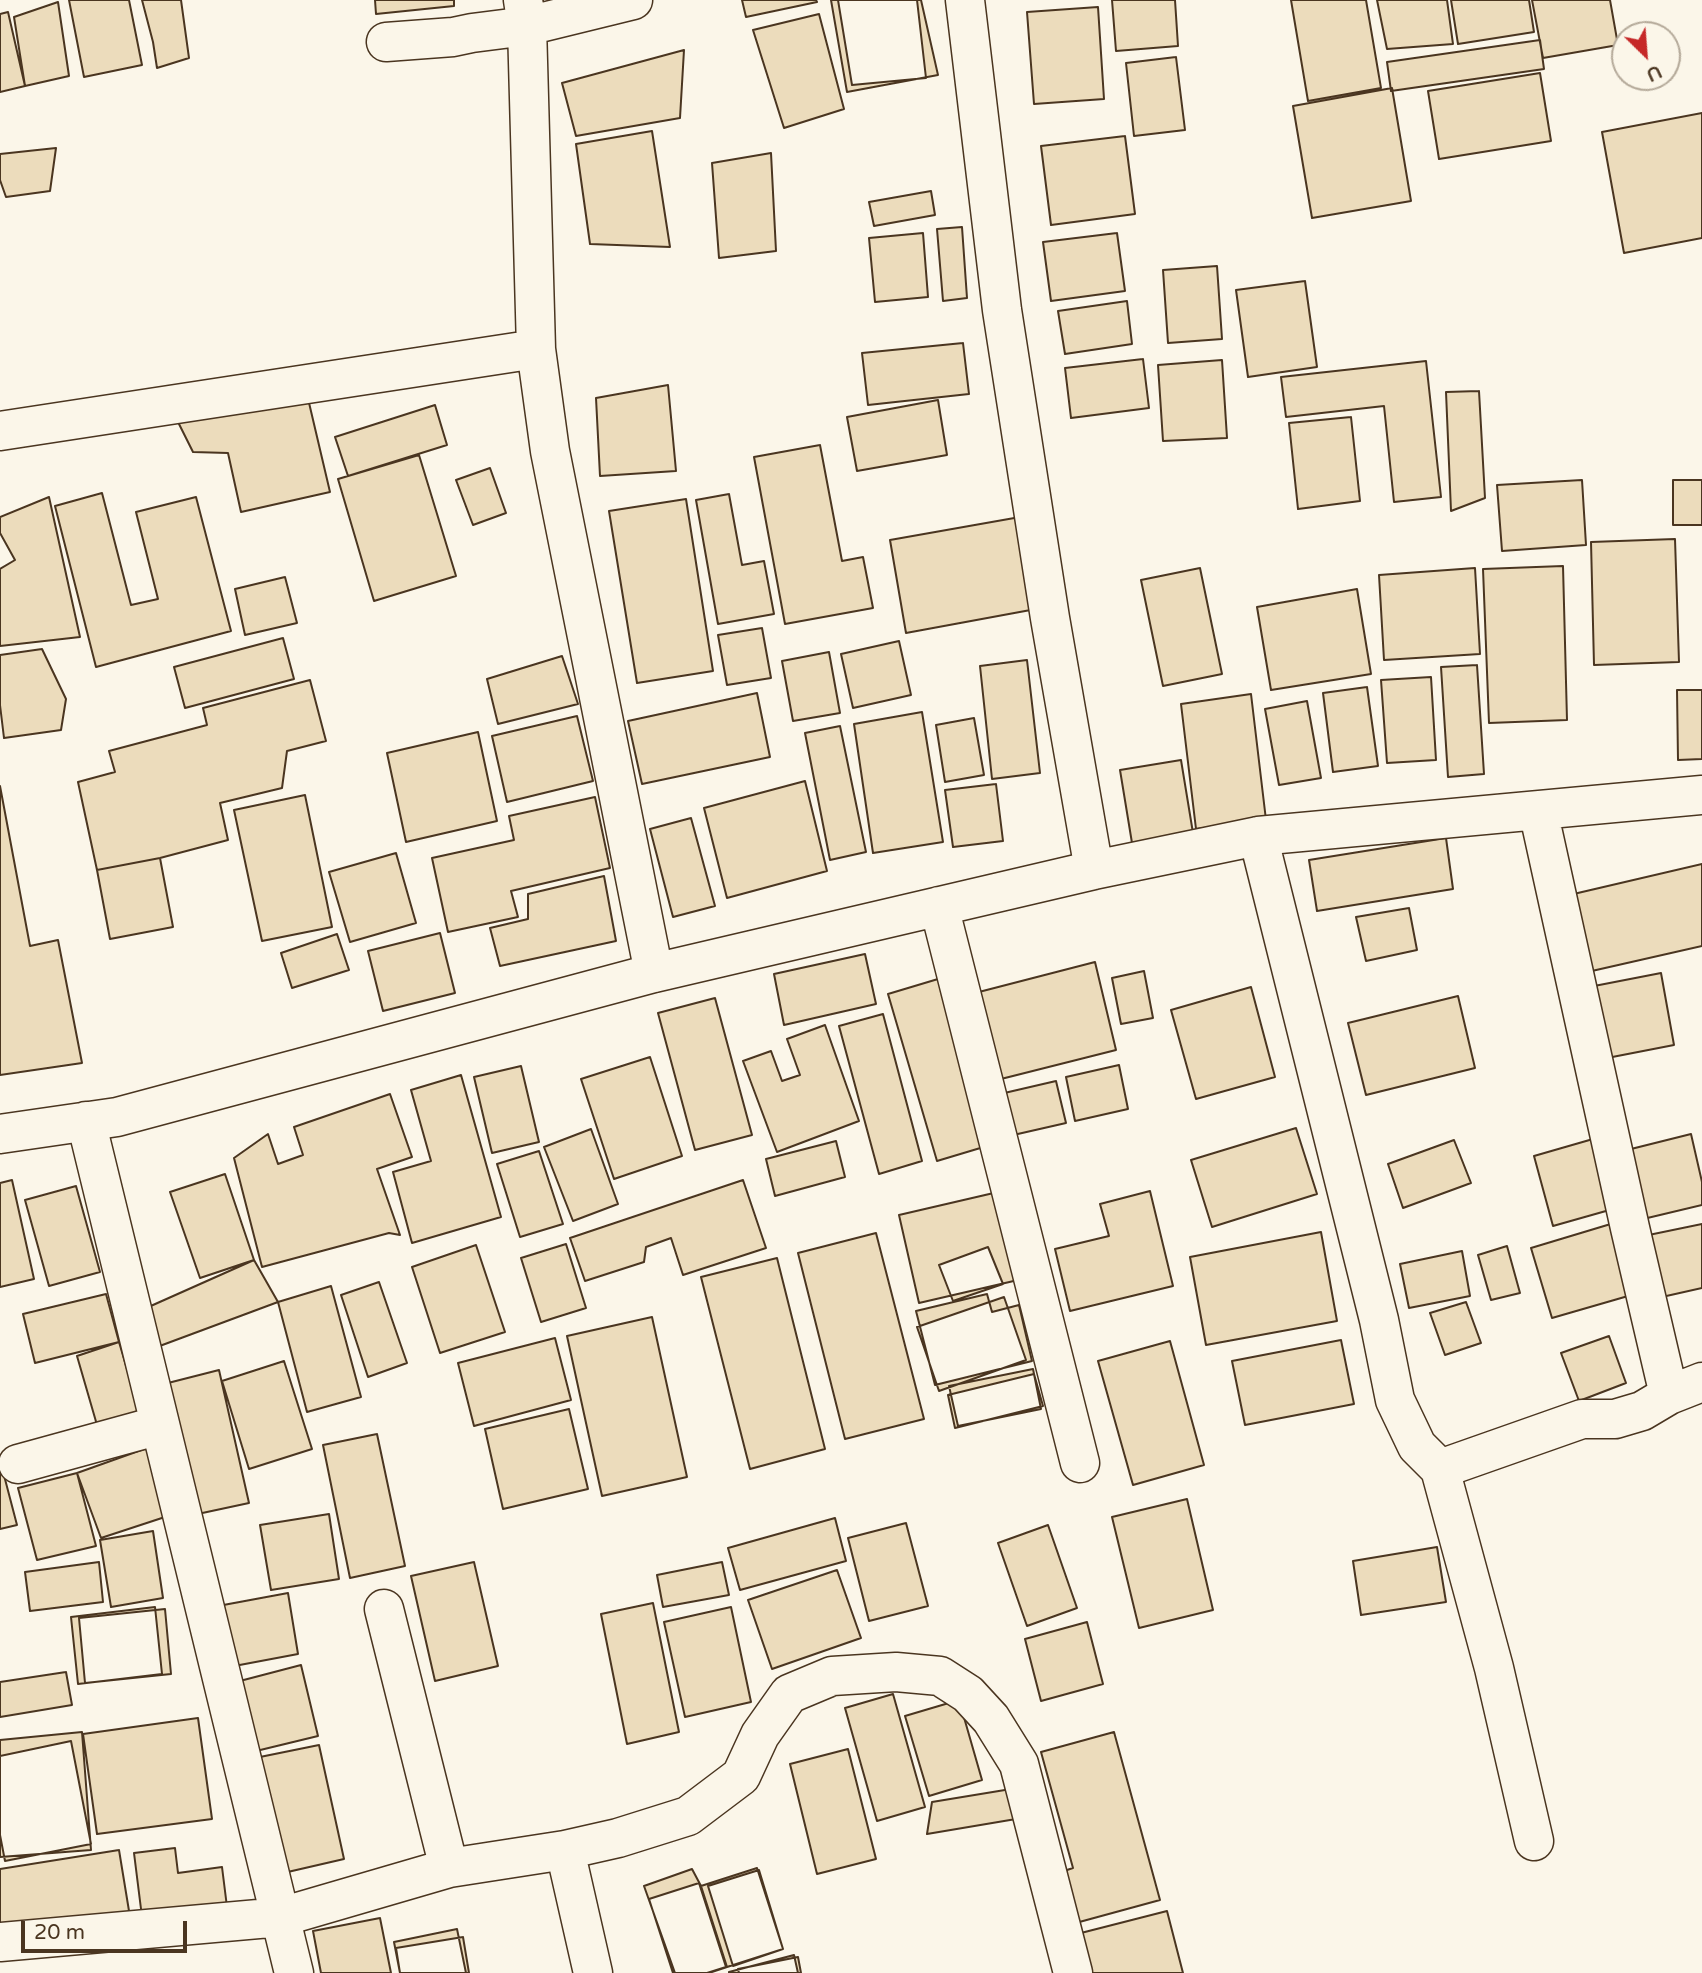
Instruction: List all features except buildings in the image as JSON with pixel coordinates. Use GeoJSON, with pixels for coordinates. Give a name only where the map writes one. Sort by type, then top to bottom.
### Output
{"type":"FeatureCollection","features":[{"type":"Feature","properties":{"kind":"street"},"geometry":{"type":"LineString","coordinates":[[386,42],[453,37],[472,33],[525,13],[633,0]]}},
{"type":"Feature","properties":{"kind":"street"},"geometry":{"type":"LineString","coordinates":[[965,0],[1002,310],[1050,618],[1094,870]]}},
{"type":"Feature","properties":{"kind":"street"},"geometry":{"type":"LineString","coordinates":[[525,13],[536,349],[550,451],[654,973]]}},
{"type":"Feature","properties":{"kind":"street"},"geometry":{"type":"LineString","coordinates":[[0,431],[536,349]]}},
{"type":"Feature","properties":{"kind":"street"},"geometry":{"type":"LineString","coordinates":[[0,1133],[117,1117],[654,973],[1094,870],[1258,836],[1702,795]]}},
{"type":"Feature","properties":{"kind":"street"},"geometry":{"type":"LineString","coordinates":[[1440,1469],[1582,1419],[1615,1419],[1642,1411],[1686,1389],[1538,810]]}},
{"type":"Feature","properties":{"kind":"street"},"geometry":{"type":"LineString","coordinates":[[1258,836],[1379,1320],[1395,1400],[1417,1446],[1440,1469],[1494,1668],[1534,1841]]}},
{"type":"Feature","properties":{"kind":"street"},"geometry":{"type":"LineString","coordinates":[[939,906],[1080,1463]]}},
{"type":"Feature","properties":{"kind":"street"},"geometry":{"type":"LineString","coordinates":[[86,1121],[294,1973]]}},
{"type":"Feature","properties":{"kind":"street"},"geometry":{"type":"LineString","coordinates":[[18,1464],[160,1425]]}},
{"type":"Feature","properties":{"kind":"street"},"geometry":{"type":"LineString","coordinates":[[384,1609],[449,1868]]}},
{"type":"Feature","properties":{"kind":"street"},"geometry":{"type":"LineString","coordinates":[[0,1942],[281,1917],[449,1868],[565,1850],[618,1838],[688,1816],[741,1776],[760,1735],[789,1694],[832,1676],[896,1672],[940,1676],[968,1694],[991,1719],[1018,1764],[1073,1973]]}},
{"type":"Feature","properties":{"kind":"street"},"geometry":{"type":"LineString","coordinates":[[565,1850],[593,1973]]}}]}
